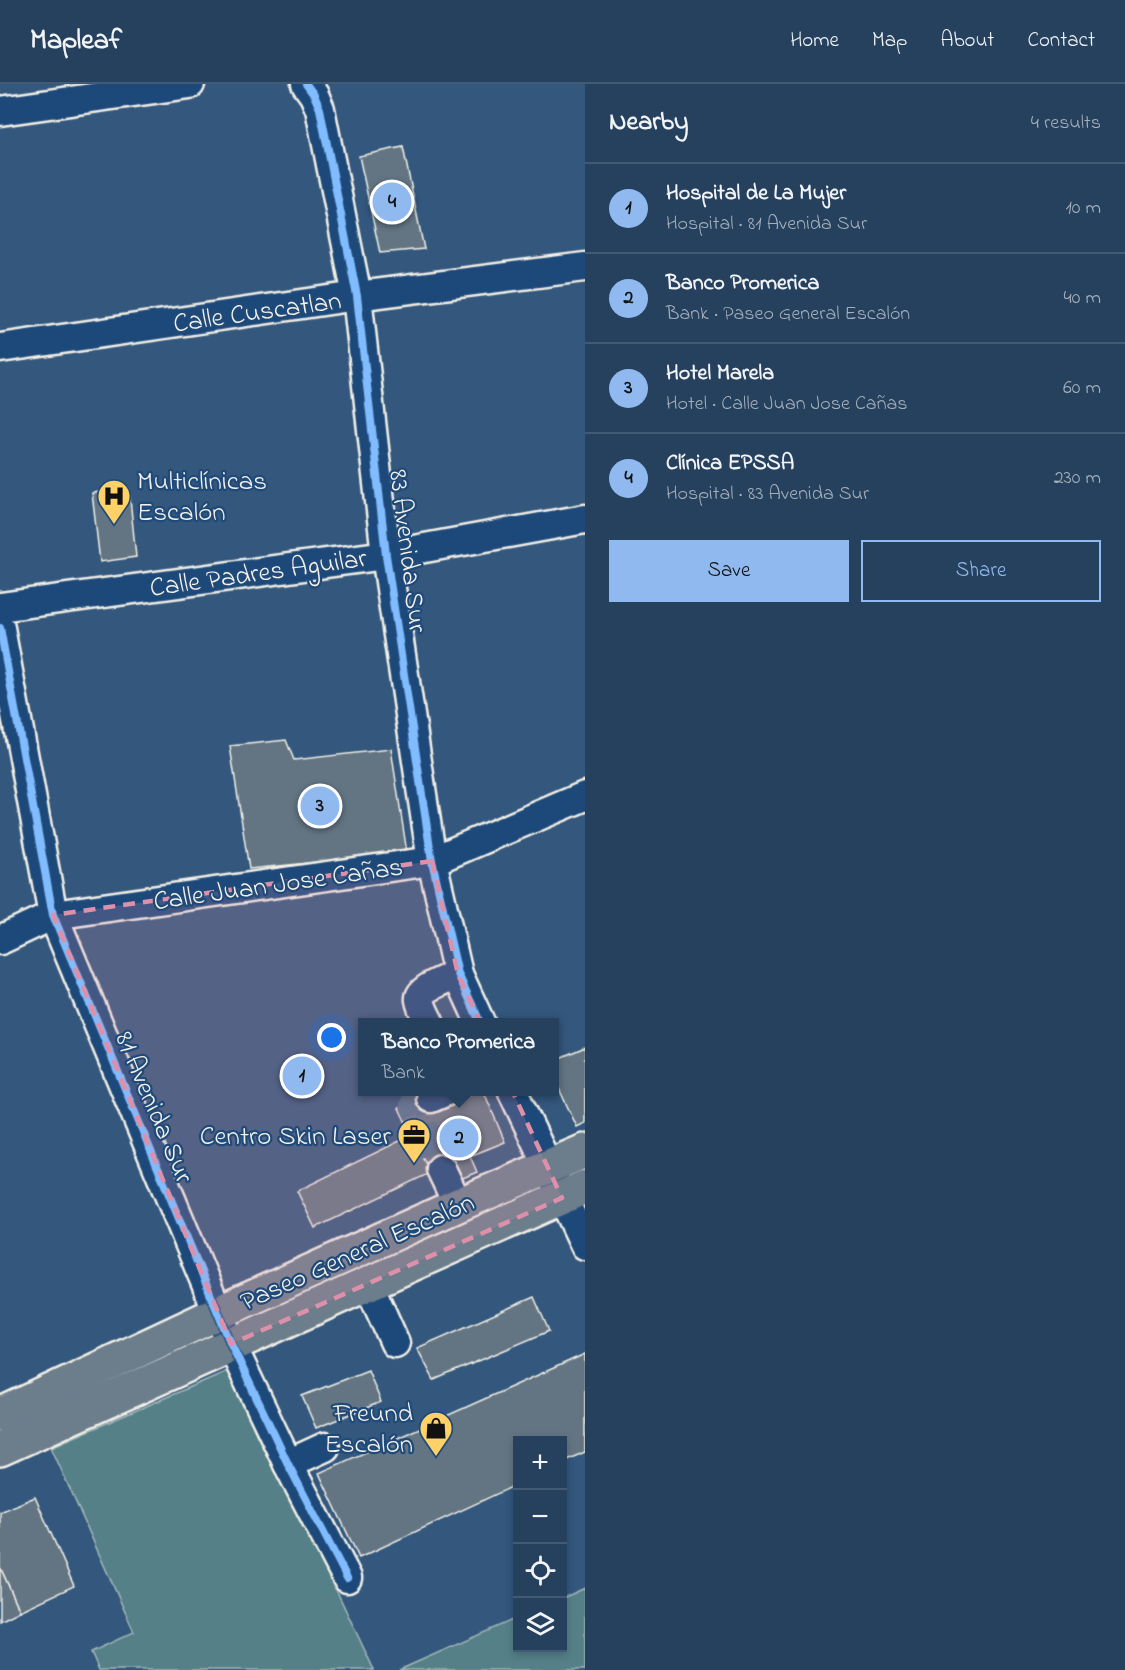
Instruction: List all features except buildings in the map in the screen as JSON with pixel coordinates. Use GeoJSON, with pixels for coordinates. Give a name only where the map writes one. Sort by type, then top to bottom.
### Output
{"type":"FeatureCollection","features":[{"type":"Feature","properties":{"kind":"main road","name":"Paseo General Escalón"},"geometry":{"type":"LineString","coordinates":[[0,1416],[218,1313],[458,1205],[585,1152]]}},
{"type":"Feature","properties":{"kind":"main road","name":"Paseo General Escalón"},"geometry":{"type":"LineString","coordinates":[[0,1449],[574,1192]]}},
{"type":"Feature","properties":{"kind":"street"},"geometry":{"type":"LineString","coordinates":[[0,111],[190,84]]}},
{"type":"Feature","properties":{"kind":"street","name":"83 Avenida Sur"},"geometry":{"type":"LineString","coordinates":[[306,84],[314,94],[320,109],[357,296],[386,555],[432,861],[458,974],[478,1018]]}},
{"type":"Feature","properties":{"kind":"street","name":"Calle Cuscatlan"},"geometry":{"type":"LineString","coordinates":[[0,348],[357,296],[585,267]]}},
{"type":"Feature","properties":{"kind":"street","name":"Calle Padres Aguilar"},"geometry":{"type":"LineString","coordinates":[[0,607],[386,555],[585,519]]}},
{"type":"Feature","properties":{"kind":"street","name":"81 Avenida Sur"},"geometry":{"type":"LineString","coordinates":[[0,628],[53,915],[231,1344],[288,1464],[347,1578]]}},
{"type":"Feature","properties":{"kind":"street","name":"Calle Juan Jose Cañas"},"geometry":{"type":"LineString","coordinates":[[0,940],[53,915],[432,861],[585,796]]}},
{"type":"Feature","properties":{"kind":"street"},"geometry":{"type":"LineString","coordinates":[[427,1018],[420,1001],[420,994],[458,974]]}},
{"type":"Feature","properties":{"kind":"street"},"geometry":{"type":"LineString","coordinates":[[515,1096],[549,1167],[574,1192],[585,1245]]}},
{"type":"Feature","properties":{"kind":"street"},"geometry":{"type":"LineString","coordinates":[[441,1169],[458,1205]]}},
{"type":"Feature","properties":{"kind":"street"},"geometry":{"type":"LineString","coordinates":[[369,1285],[395,1343]]}},
{"type":"Feature","properties":{"kind":"street"},"geometry":{"type":"LineString","coordinates":[[288,1464],[325,1447]]}},
{"type":"Feature","properties":{"kind":"highlighted area"},"geometry":{"type":"Polygon","coordinates":[[[432,861],[458,974],[562,1198],[231,1344],[53,915],[432,861]]]}},
{"type":"Feature","properties":{"kind":"green space"},"geometry":{"type":"Polygon","coordinates":[[[232,1369],[374,1670],[99,1670],[91,1652],[134,1632],[51,1447],[232,1369]]]}},
{"type":"Feature","properties":{"kind":"green space"},"geometry":{"type":"Polygon","coordinates":[[[585,1588],[585,1670],[399,1670],[513,1620],[513,1652],[567,1652],[567,1596],[585,1588]]]}},
{"type":"Feature","properties":{"kind":"tunnel"},"geometry":{"type":"LineString","coordinates":[[431,1098],[414,1105],[441,1169]]}},
{"type":"Feature","properties":{"kind":"cycle path"},"geometry":{"type":"LineString","coordinates":[[306,84],[320,109],[357,296],[386,555],[432,861],[458,974],[478,1018]]}},
{"type":"Feature","properties":{"kind":"cycle path"},"geometry":{"type":"LineString","coordinates":[[0,628],[53,915],[231,1344],[288,1464],[347,1578]]}},
{"type":"Feature","properties":{"kind":"place","name":"Clínica EPSSA"},"geometry":{"type":"Point","coordinates":[392,202]}},
{"type":"Feature","properties":{"kind":"place","name":"Multiclínicas Escalón"},"geometry":{"type":"Point","coordinates":[114,525]}},
{"type":"Feature","properties":{"kind":"place","name":"Hotel Marela"},"geometry":{"type":"Point","coordinates":[320,806]}},
{"type":"Feature","properties":{"kind":"place","name":"Hospital de La Mujer"},"geometry":{"type":"Point","coordinates":[302,1076]}},
{"type":"Feature","properties":{"kind":"place","name":"Banco Promerica"},"geometry":{"type":"Point","coordinates":[459,1138]}},
{"type":"Feature","properties":{"kind":"place","name":"Centro Skin Laser"},"geometry":{"type":"Point","coordinates":[414,1164]}},
{"type":"Feature","properties":{"kind":"place","name":"Freund Escalón"},"geometry":{"type":"Point","coordinates":[436,1457]}}]}
